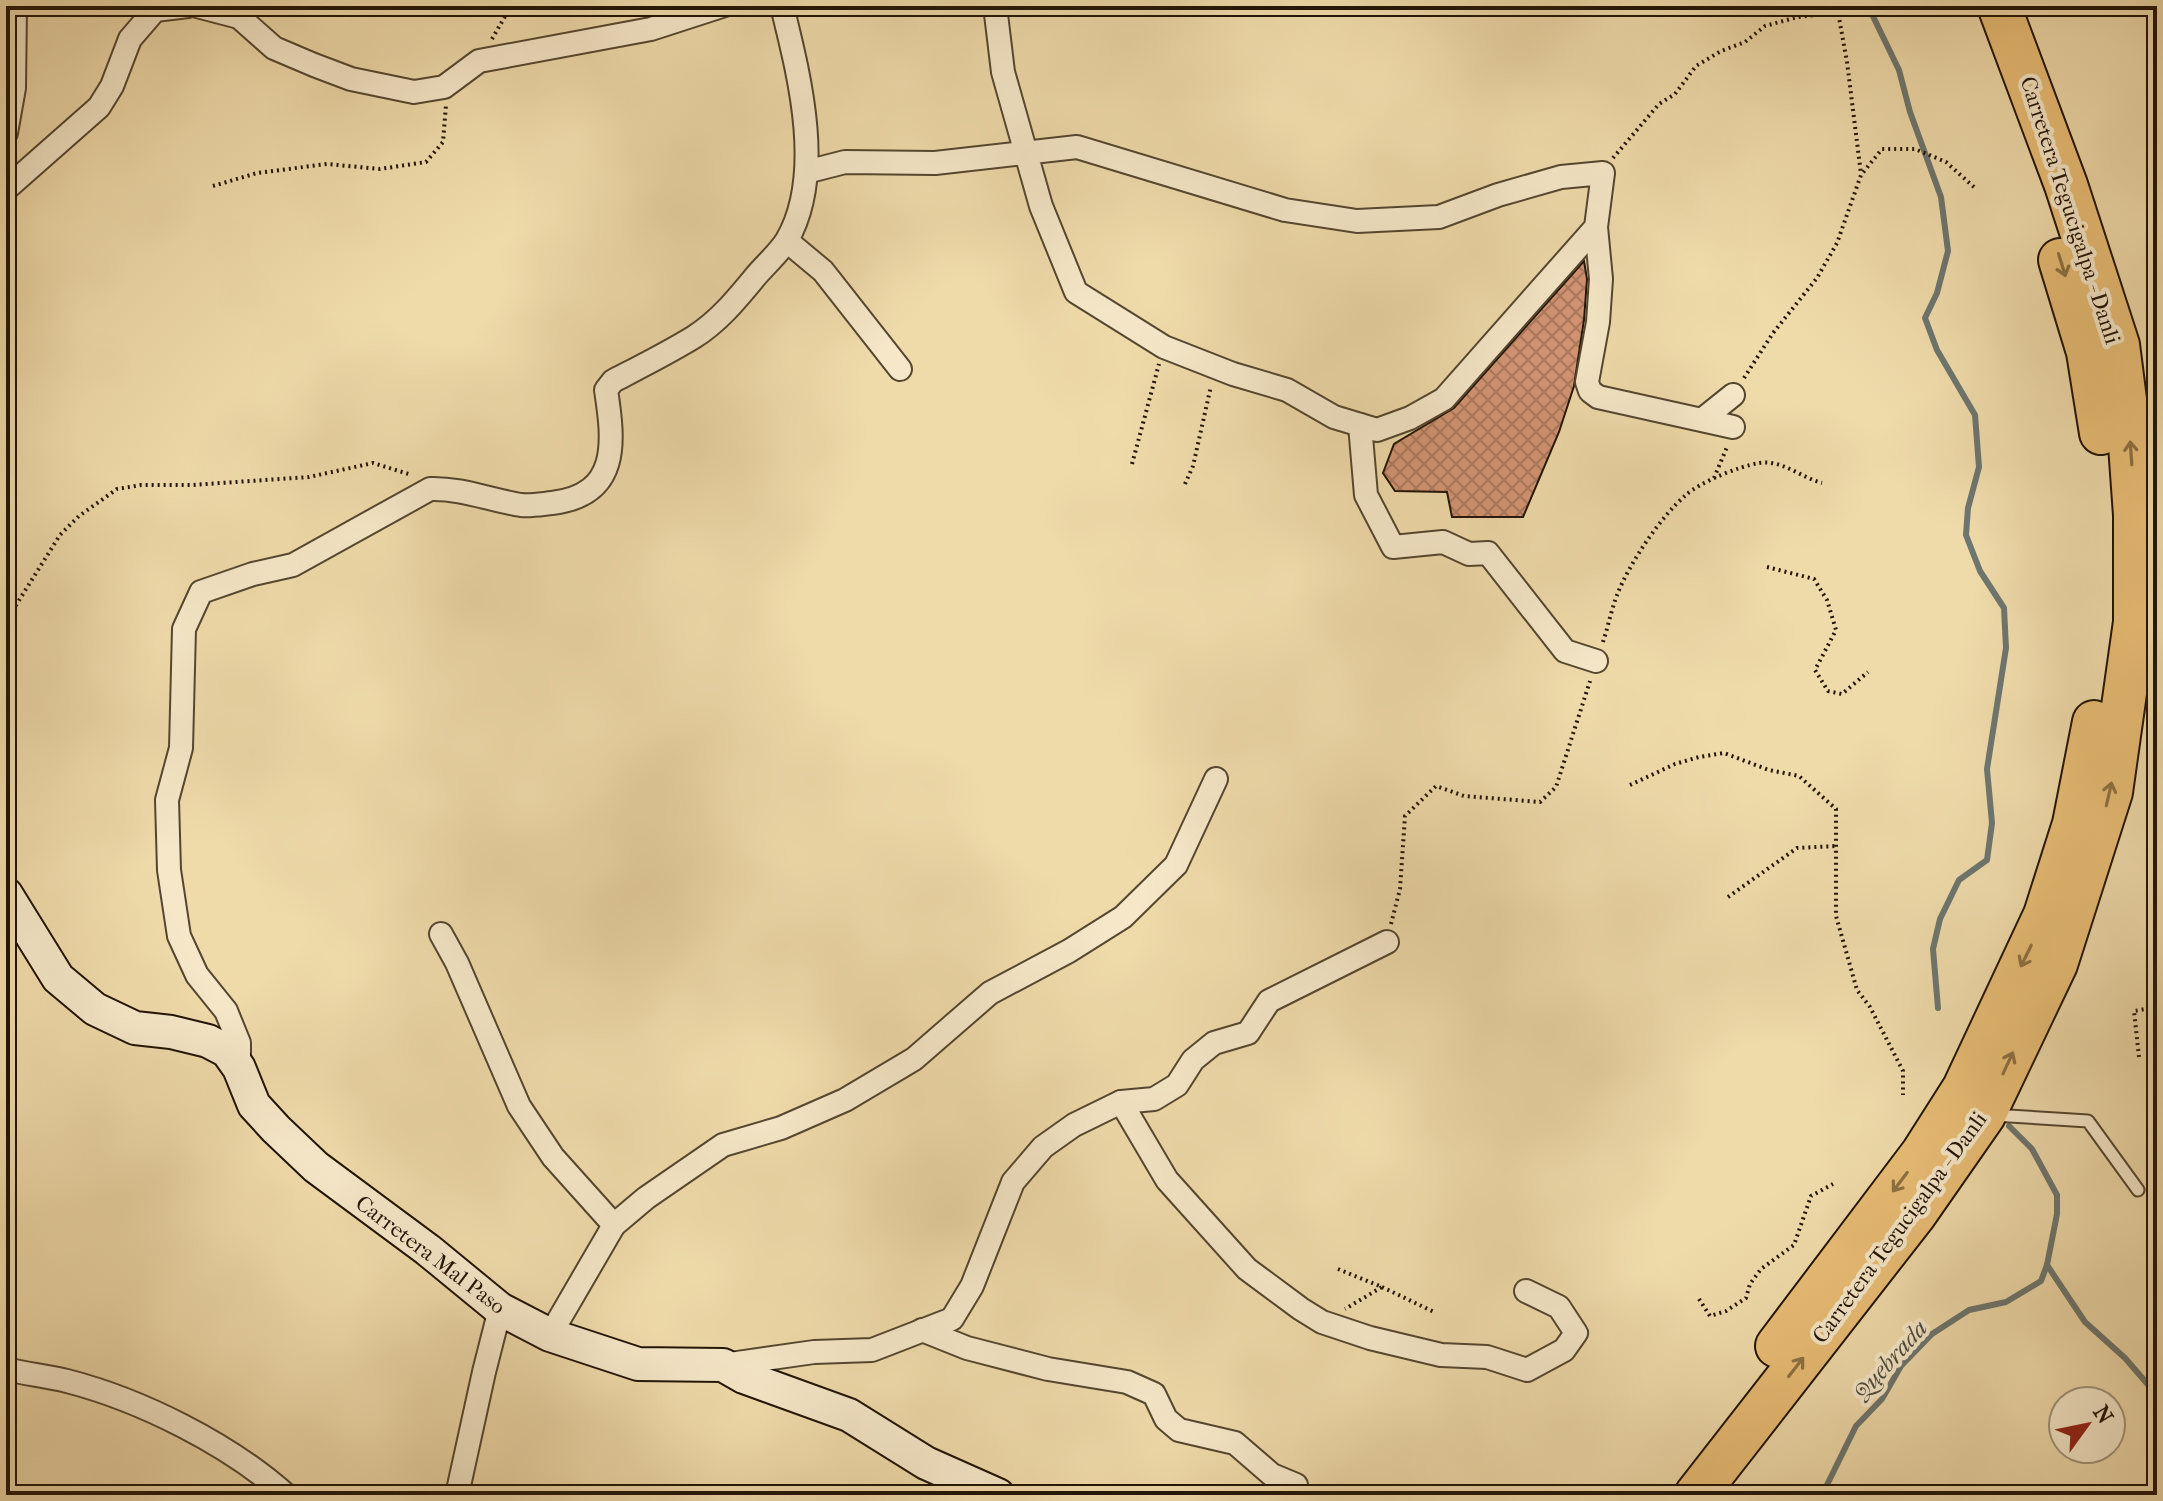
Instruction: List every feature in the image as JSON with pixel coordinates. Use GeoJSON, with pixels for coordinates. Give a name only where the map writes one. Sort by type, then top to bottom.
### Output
{"type":"FeatureCollection","features":[{"type":"Feature","properties":{"kind":"highway","name":"Carretera Tegucigalpa - Danli"},"geometry":{"type":"LineString","coordinates":[[1667,1495],[1922,1154],[1964,1088],[2045,915],[2074,824],[2092,736],[2107,626],[2106,507],[2097,408],[2088,352],[2042,199],[2012,109],[1972,6]]}},
{"type":"Feature","properties":{"kind":"highway","name":"Carretera Tegucigalpa - Danli"},"geometry":{"type":"LineString","coordinates":[[1696,1495],[1915,1214],[1984,1115],[2056,964],[2111,792],[2135,622],[2135,515],[2118,345],[2066,185],[1999,6]]}},
{"type":"Feature","properties":{"kind":"street"},"geometry":{"type":"LineString","coordinates":[[6,133],[14,88],[15,6]]}},
{"type":"Feature","properties":{"kind":"street"},"geometry":{"type":"LineString","coordinates":[[6,189],[99,107],[112,86],[130,39],[155,10],[188,6]]}},
{"type":"Feature","properties":{"kind":"street"},"geometry":{"type":"LineString","coordinates":[[197,6],[239,17],[274,48],[351,79],[414,92],[444,87],[479,61],[651,29],[722,6]]}},
{"type":"Feature","properties":{"kind":"street"},"geometry":{"type":"LineString","coordinates":[[239,1068],[239,1043],[226,1011],[197,975],[179,936],[169,870],[167,800],[181,748],[184,629],[201,592],[253,574],[293,565],[430,489],[447,488],[525,506],[574,500],[596,484],[608,463],[613,434],[606,390],[613,381],[696,336],[725,313],[787,241],[800,206],[806,172],[804,110],[782,6]]}},
{"type":"Feature","properties":{"kind":"street"},"geometry":{"type":"LineString","coordinates":[[995,10],[1003,72],[1026,155],[1041,206],[1076,292],[1164,347],[1215,368],[1287,390],[1334,417],[1377,430],[1410,418],[1444,399],[1596,227]]}},
{"type":"Feature","properties":{"kind":"street"},"geometry":{"type":"LineString","coordinates":[[806,172],[845,162],[935,163],[1077,147],[1285,210],[1357,221],[1439,217],[1498,195],[1561,177],[1603,173],[1596,227],[1601,279],[1598,322],[1587,382],[1590,391],[1598,397],[1733,427]]}},
{"type":"Feature","properties":{"kind":"street"},"geometry":{"type":"LineString","coordinates":[[787,241],[823,271],[900,369]]}},
{"type":"Feature","properties":{"kind":"street"},"geometry":{"type":"LineString","coordinates":[[1703,419],[1733,395]]}},
{"type":"Feature","properties":{"kind":"street"},"geometry":{"type":"LineString","coordinates":[[1360,425],[1366,495],[1393,547],[1443,542],[1469,554],[1488,553],[1565,651],[1596,661]]}},
{"type":"Feature","properties":{"kind":"street"},"geometry":{"type":"LineString","coordinates":[[550,1335],[614,1225],[646,1198],[723,1145],[781,1128],[845,1100],[914,1059],[990,993],[1069,951],[1123,917],[1176,865],[1216,779]]}},
{"type":"Feature","properties":{"kind":"street","name":"Carretera Mal Paso"},"geometry":{"type":"LineString","coordinates":[[6,894],[58,978],[95,1009],[135,1028],[208,1041],[227,1051],[239,1068],[254,1105],[316,1167],[428,1250],[500,1309],[550,1335],[638,1364],[723,1365],[744,1377],[849,1415],[926,1463],[998,1495]]}},
{"type":"Feature","properties":{"kind":"street"},"geometry":{"type":"LineString","coordinates":[[441,934],[457,963],[519,1106],[553,1157],[614,1225]]}},
{"type":"Feature","properties":{"kind":"street"},"geometry":{"type":"LineString","coordinates":[[723,1365],[814,1352],[872,1350],[952,1319],[972,1286],[1013,1182],[1043,1147],[1074,1125],[1121,1102],[1154,1099],[1177,1085],[1193,1060],[1214,1043],[1248,1033],[1269,1001],[1387,942]]}},
{"type":"Feature","properties":{"kind":"street"},"geometry":{"type":"LineString","coordinates":[[1121,1102],[1167,1180],[1247,1269],[1322,1322],[1385,1342],[1441,1355],[1487,1357],[1527,1370],[1564,1350],[1576,1333],[1559,1307],[1526,1291]]}},
{"type":"Feature","properties":{"kind":"street"},"geometry":{"type":"LineString","coordinates":[[457,1495],[500,1309]]}},
{"type":"Feature","properties":{"kind":"street"},"geometry":{"type":"LineString","coordinates":[[922,1330],[967,1348],[1034,1366],[1127,1382],[1154,1394],[1166,1419],[1179,1430],[1235,1443],[1272,1475],[1296,1485]]}},
{"type":"Feature","properties":{"kind":"street"},"geometry":{"type":"LineString","coordinates":[[6,1369],[78,1384],[166,1418],[260,1472],[286,1495]]}},
{"type":"Feature","properties":{"kind":"lane"},"geometry":{"type":"LineString","coordinates":[[1984,1115],[2088,1121],[2138,1190]]}},
{"type":"Feature","properties":{"kind":"path"},"geometry":{"type":"LineString","coordinates":[[479,61],[511,6]]}},
{"type":"Feature","properties":{"kind":"path"},"geometry":{"type":"LineString","coordinates":[[995,10],[1054,6]]}},
{"type":"Feature","properties":{"kind":"path"},"geometry":{"type":"LineString","coordinates":[[1603,173],[1640,124],[1659,104],[1675,94],[1696,66],[1721,51],[1745,42],[1765,26],[1837,9],[1880,12],[1898,6]]}},
{"type":"Feature","properties":{"kind":"path"},"geometry":{"type":"LineString","coordinates":[[1837,9],[1860,149],[1861,175]]}},
{"type":"Feature","properties":{"kind":"path"},"geometry":{"type":"LineString","coordinates":[[213,186],[257,173],[327,164],[380,169],[426,162],[443,142],[448,114],[444,87]]}},
{"type":"Feature","properties":{"kind":"path"},"geometry":{"type":"LineString","coordinates":[[1733,395],[1773,333],[1817,278],[1837,243],[1861,175],[1882,149],[1915,149],[1946,162],[1975,188]]}},
{"type":"Feature","properties":{"kind":"path"},"geometry":{"type":"LineString","coordinates":[[1132,464],[1164,347]]}},
{"type":"Feature","properties":{"kind":"path"},"geometry":{"type":"LineString","coordinates":[[1185,484],[1193,466],[1215,368]]}},
{"type":"Feature","properties":{"kind":"path"},"geometry":{"type":"LineString","coordinates":[[1714,478],[1733,427]]}},
{"type":"Feature","properties":{"kind":"path"},"geometry":{"type":"LineString","coordinates":[[1387,942],[1400,889],[1405,816],[1436,786],[1464,796],[1540,802],[1556,787],[1617,597],[1636,556],[1686,494],[1714,478],[1761,462],[1787,467],[1822,483]]}},
{"type":"Feature","properties":{"kind":"path"},"geometry":{"type":"LineString","coordinates":[[6,621],[60,535],[79,516],[117,489],[141,485],[192,485],[309,477],[373,463],[408,472],[430,489]]}},
{"type":"Feature","properties":{"kind":"path"},"geometry":{"type":"LineString","coordinates":[[1767,567],[1814,579],[1827,600],[1836,630],[1815,670],[1828,691],[1842,694],[1868,672]]}},
{"type":"Feature","properties":{"kind":"path"},"geometry":{"type":"LineString","coordinates":[[1630,785],[1687,760],[1724,753],[1769,770],[1799,776],[1836,809],[1836,916],[1857,990],[1870,1007],[1903,1071],[1903,1095]]}},
{"type":"Feature","properties":{"kind":"path"},"geometry":{"type":"LineString","coordinates":[[1728,897],[1797,848],[1836,846]]}},
{"type":"Feature","properties":{"kind":"path"},"geometry":{"type":"LineString","coordinates":[[2139,1057],[2134,1011],[2157,1007]]}},
{"type":"Feature","properties":{"kind":"path"},"geometry":{"type":"LineString","coordinates":[[1699,1299],[1710,1316],[1726,1311],[1746,1298],[1750,1284],[1761,1269],[1794,1245],[1811,1196],[1833,1184]]}},
{"type":"Feature","properties":{"kind":"path"},"geometry":{"type":"LineString","coordinates":[[1338,1269],[1434,1312]]}},
{"type":"Feature","properties":{"kind":"path"},"geometry":{"type":"LineString","coordinates":[[1322,1322],[1382,1287]]}},
{"type":"Feature","properties":{"kind":"building"},"geometry":{"type":"Polygon","coordinates":[[[1584,261],[1587,279],[1584,320],[1574,386],[1559,432],[1523,517],[1452,517],[1447,492],[1395,491],[1383,473],[1394,444],[1454,408],[1584,261]]]}},
{"type":"Feature","properties":{"kind":"waterway"},"geometry":{"type":"LineString","coordinates":[[1868,6],[1899,70],[1910,112],[1941,197],[1948,251],[1937,293],[1925,318],[1937,350],[1975,415],[1979,467],[1968,508],[1966,535],[1980,571],[2004,608],[2006,648],[1987,769],[1992,823],[1987,860],[1959,880],[1940,919],[1933,949],[1938,1008]]}},
{"type":"Feature","properties":{"kind":"waterway","name":"Quebrada"},"geometry":{"type":"LineString","coordinates":[[1822,1495],[1856,1426],[1882,1399],[1901,1366],[1932,1334],[1969,1310],[2006,1302],[2041,1281],[2057,1214],[2057,1195],[2032,1149],[2009,1126]]}},
{"type":"Feature","properties":{"kind":"waterway"},"geometry":{"type":"LineString","coordinates":[[2047,1265],[2085,1322],[2125,1358],[2157,1395]]}}]}
